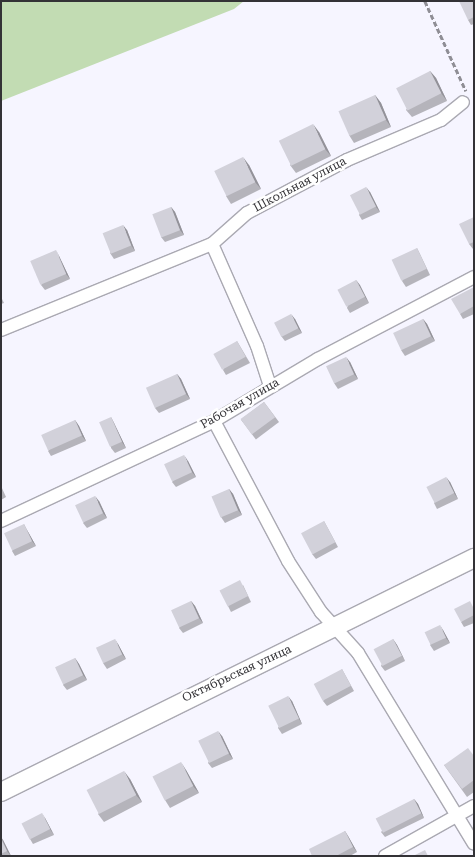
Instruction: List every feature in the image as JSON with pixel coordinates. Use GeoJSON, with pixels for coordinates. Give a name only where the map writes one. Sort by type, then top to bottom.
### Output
{"type":"FeatureCollection","features":[{"type":"Feature","properties":{"kind":"street","name":"Школьная улица"},"geometry":{"type":"LineString","coordinates":[[1,330],[212,244],[247,213],[347,160],[441,120],[463,102]]}},
{"type":"Feature","properties":{"kind":"street"},"geometry":{"type":"LineString","coordinates":[[212,244],[257,346],[270,386]]}},
{"type":"Feature","properties":{"kind":"street","name":"Рабочая улица"},"geometry":{"type":"LineString","coordinates":[[1,521],[214,421],[270,386],[474,277]]}},
{"type":"Feature","properties":{"kind":"street"},"geometry":{"type":"LineString","coordinates":[[214,421],[288,561],[334,628],[358,653],[455,816],[474,844]]}},
{"type":"Feature","properties":{"kind":"street","name":"Октябрьская улица"},"geometry":{"type":"LineString","coordinates":[[1,792],[474,558]]}},
{"type":"Feature","properties":{"kind":"street"},"geometry":{"type":"LineString","coordinates":[[385,856],[474,806]]}},
{"type":"Feature","properties":{"kind":"path"},"geometry":{"type":"LineString","coordinates":[[425,1],[466,89],[463,102]]}},
{"type":"Feature","properties":{"kind":"green space"},"geometry":{"type":"Polygon","coordinates":[[[1,1],[244,1],[234,9],[1,101],[1,1]]]}},
{"type":"Feature","properties":{"kind":"building"},"geometry":{"type":"Polygon","coordinates":[[[459,1],[474,1],[474,17],[468,20],[459,1]]]}},
{"type":"Feature","properties":{"kind":"building"},"geometry":{"type":"Polygon","coordinates":[[[430,71],[441,93],[407,111],[396,88],[430,71]]]}},
{"type":"Feature","properties":{"kind":"building"},"geometry":{"type":"Polygon","coordinates":[[[375,95],[386,120],[349,136],[338,111],[375,95]]]}},
{"type":"Feature","properties":{"kind":"building"},"geometry":{"type":"Polygon","coordinates":[[[313,124],[325,149],[291,166],[279,141],[313,124]]]}},
{"type":"Feature","properties":{"kind":"building"},"geometry":{"type":"Polygon","coordinates":[[[243,157],[255,182],[227,196],[214,171],[243,157]]]}},
{"type":"Feature","properties":{"kind":"building"},"geometry":{"type":"Polygon","coordinates":[[[366,187],[376,207],[360,215],[350,195],[366,187]]]}},
{"type":"Feature","properties":{"kind":"building"},"geometry":{"type":"Polygon","coordinates":[[[171,207],[180,230],[161,238],[152,214],[171,207]]]}},
{"type":"Feature","properties":{"kind":"building"},"geometry":{"type":"Polygon","coordinates":[[[474,217],[474,242],[469,244],[459,224],[474,217]]]}},
{"type":"Feature","properties":{"kind":"building"},"geometry":{"type":"Polygon","coordinates":[[[123,225],[131,245],[111,254],[103,233],[123,225]]]}},
{"type":"Feature","properties":{"kind":"building"},"geometry":{"type":"Polygon","coordinates":[[[417,248],[427,269],[401,281],[392,260],[417,248]]]}},
{"type":"Feature","properties":{"kind":"building"},"geometry":{"type":"Polygon","coordinates":[[[56,250],[66,274],[40,285],[30,261],[56,250]]]}},
{"type":"Feature","properties":{"kind":"building"},"geometry":{"type":"Polygon","coordinates":[[[356,280],[365,297],[346,307],[337,290],[356,280]]]}},
{"type":"Feature","properties":{"kind":"building"},"geometry":{"type":"Polygon","coordinates":[[[474,287],[474,306],[460,314],[451,299],[474,287]]]}},
{"type":"Feature","properties":{"kind":"building"},"geometry":{"type":"Polygon","coordinates":[[[291,314],[298,328],[281,337],[274,323],[291,314]]]}},
{"type":"Feature","properties":{"kind":"building"},"geometry":{"type":"Polygon","coordinates":[[[423,319],[431,336],[401,350],[393,333],[423,319]]]}},
{"type":"Feature","properties":{"kind":"building"},"geometry":{"type":"Polygon","coordinates":[[[237,341],[246,357],[222,370],[213,354],[237,341]]]}},
{"type":"Feature","properties":{"kind":"building"},"geometry":{"type":"Polygon","coordinates":[[[346,357],[354,374],[334,384],[326,366],[346,357]]]}},
{"type":"Feature","properties":{"kind":"building"},"geometry":{"type":"Polygon","coordinates":[[[177,374],[186,394],[155,408],[146,388],[177,374]]]}},
{"type":"Feature","properties":{"kind":"building"},"geometry":{"type":"Polygon","coordinates":[[[264,402],[275,417],[252,434],[241,419],[264,402]]]}},
{"type":"Feature","properties":{"kind":"building"},"geometry":{"type":"Polygon","coordinates":[[[111,417],[122,442],[110,447],[99,422],[111,417]]]}},
{"type":"Feature","properties":{"kind":"building"},"geometry":{"type":"Polygon","coordinates":[[[75,420],[82,436],[48,451],[41,435],[75,420]]]}},
{"type":"Feature","properties":{"kind":"building"},"geometry":{"type":"Polygon","coordinates":[[[184,455],[192,472],[172,482],[164,464],[184,455]]]}},
{"type":"Feature","properties":{"kind":"building"},"geometry":{"type":"Polygon","coordinates":[[[446,477],[454,493],[435,503],[426,487],[446,477]]]}},
{"type":"Feature","properties":{"kind":"building"},"geometry":{"type":"Polygon","coordinates":[[[229,489],[238,510],[220,518],[212,496],[229,489]]]}},
{"type":"Feature","properties":{"kind":"building"},"geometry":{"type":"Polygon","coordinates":[[[95,496],[103,513],[83,523],[75,505],[95,496]]]}},
{"type":"Feature","properties":{"kind":"building"},"geometry":{"type":"Polygon","coordinates":[[[324,521],[335,542],[312,554],[301,533],[324,521]]]}},
{"type":"Feature","properties":{"kind":"building"},"geometry":{"type":"Polygon","coordinates":[[[24,524],[32,541],[12,551],[4,533],[24,524]]]}},
{"type":"Feature","properties":{"kind":"building"},"geometry":{"type":"Polygon","coordinates":[[[240,580],[248,596],[228,606],[220,590],[240,580]]]}},
{"type":"Feature","properties":{"kind":"building"},"geometry":{"type":"Polygon","coordinates":[[[191,601],[199,618],[179,628],[171,610],[191,601]]]}},
{"type":"Feature","properties":{"kind":"building"},"geometry":{"type":"Polygon","coordinates":[[[470,601],[474,609],[474,615],[461,622],[454,609],[470,601]]]}},
{"type":"Feature","properties":{"kind":"building"},"geometry":{"type":"Polygon","coordinates":[[[440,625],[446,638],[431,645],[425,632],[440,625]]]}},
{"type":"Feature","properties":{"kind":"building"},"geometry":{"type":"Polygon","coordinates":[[[115,639],[122,654],[103,663],[96,648],[115,639]]]}},
{"type":"Feature","properties":{"kind":"building"},"geometry":{"type":"Polygon","coordinates":[[[393,639],[402,656],[382,666],[374,649],[393,639]]]}},
{"type":"Feature","properties":{"kind":"building"},"geometry":{"type":"Polygon","coordinates":[[[75,658],[83,675],[63,685],[55,667],[75,658]]]}},
{"type":"Feature","properties":{"kind":"building"},"geometry":{"type":"Polygon","coordinates":[[[342,669],[351,686],[323,701],[314,684],[342,669]]]}},
{"type":"Feature","properties":{"kind":"building"},"geometry":{"type":"Polygon","coordinates":[[[288,696],[299,718],[279,728],[268,706],[288,696]]]}},
{"type":"Feature","properties":{"kind":"building"},"geometry":{"type":"Polygon","coordinates":[[[218,731],[229,753],[209,763],[198,741],[218,731]]]}},
{"type":"Feature","properties":{"kind":"building"},"geometry":{"type":"Polygon","coordinates":[[[468,748],[474,756],[474,780],[462,789],[444,765],[468,748]]]}},
{"type":"Feature","properties":{"kind":"building"},"geometry":{"type":"Polygon","coordinates":[[[181,762],[193,786],[165,801],[152,777],[181,762]]]}},
{"type":"Feature","properties":{"kind":"building"},"geometry":{"type":"Polygon","coordinates":[[[124,771],[136,795],[99,814],[87,790],[124,771]]]}},
{"type":"Feature","properties":{"kind":"building"},"geometry":{"type":"Polygon","coordinates":[[[414,799],[421,813],[383,833],[376,819],[414,799]]]}},
{"type":"Feature","properties":{"kind":"building"},"geometry":{"type":"Polygon","coordinates":[[[42,813],[50,829],[30,839],[22,823],[42,813]]]}},
{"type":"Feature","properties":{"kind":"building"},"geometry":{"type":"Polygon","coordinates":[[[345,831],[353,847],[336,856],[312,856],[309,849],[345,831]]]}},
{"type":"Feature","properties":{"kind":"building"},"geometry":{"type":"Polygon","coordinates":[[[1,839],[7,851],[1,854],[1,839]]]}},
{"type":"Feature","properties":{"kind":"building"},"geometry":{"type":"Polygon","coordinates":[[[425,850],[428,856],[413,856],[425,850]]]}}]}
